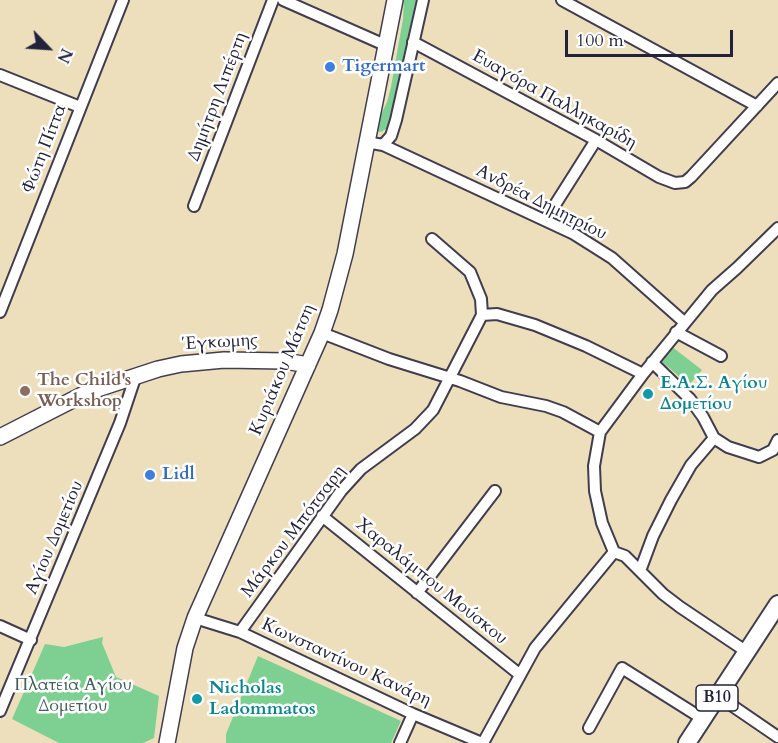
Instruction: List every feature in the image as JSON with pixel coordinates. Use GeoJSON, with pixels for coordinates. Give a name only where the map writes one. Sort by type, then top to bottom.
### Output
{"type":"FeatureCollection","features":[{"type":"Feature","properties":{"kind":"main road","name":"Κυριάκου Μάτση"},"geometry":{"type":"LineString","coordinates":[[167,743],[184,648],[195,618],[322,333],[345,254],[395,0]]}},
{"type":"Feature","properties":{"kind":"main road","name":"Έγκωμης"},"geometry":{"type":"LineString","coordinates":[[0,437],[88,392],[136,375],[181,364],[203,361],[285,361],[308,365]]}},
{"type":"Feature","properties":{"kind":"main road","name":"B10"},"geometry":{"type":"LineString","coordinates":[[687,743],[778,604]]}},
{"type":"Feature","properties":{"kind":"street","name":"Φώτη Πίττα"},"geometry":{"type":"LineString","coordinates":[[0,312],[123,0]]}},
{"type":"Feature","properties":{"kind":"street","name":"Δημήτρη Λιπέρτη"},"geometry":{"type":"LineString","coordinates":[[194,206],[273,0]]}},
{"type":"Feature","properties":{"kind":"street"},"geometry":{"type":"LineString","coordinates":[[283,0],[385,45]]}},
{"type":"Feature","properties":{"kind":"street"},"geometry":{"type":"LineString","coordinates":[[383,145],[394,129],[423,0]]}},
{"type":"Feature","properties":{"kind":"street"},"geometry":{"type":"LineString","coordinates":[[562,0],[757,106],[778,83]]}},
{"type":"Feature","properties":{"kind":"street","name":"Ευαγόρα Παλληκαρίδη"},"geometry":{"type":"LineString","coordinates":[[413,42],[596,140],[659,177],[680,183],[691,177],[757,106]]}},
{"type":"Feature","properties":{"kind":"street"},"geometry":{"type":"LineString","coordinates":[[0,75],[80,107]]}},
{"type":"Feature","properties":{"kind":"street"},"geometry":{"type":"LineString","coordinates":[[546,219],[596,140]]}},
{"type":"Feature","properties":{"kind":"street","name":"Ανδρέα Δημητρίου"},"geometry":{"type":"LineString","coordinates":[[366,142],[383,145],[546,219],[597,247],[684,322]]}},
{"type":"Feature","properties":{"kind":"street"},"geometry":{"type":"LineString","coordinates":[[747,652],[680,608],[625,556],[614,552],[602,523],[595,491],[594,466],[600,432],[652,362],[712,290],[778,228]]}},
{"type":"Feature","properties":{"kind":"street"},"geometry":{"type":"LineString","coordinates":[[432,238],[470,272],[481,299],[482,315],[497,314],[535,325],[586,346],[643,374]]}},
{"type":"Feature","properties":{"kind":"street","name":"Μάρκου Μπότσαρη"},"geometry":{"type":"LineString","coordinates":[[240,632],[322,516],[361,469],[423,422],[433,410],[482,315]]}},
{"type":"Feature","properties":{"kind":"street"},"geometry":{"type":"LineString","coordinates":[[676,332],[721,356]]}},
{"type":"Feature","properties":{"kind":"street"},"geometry":{"type":"LineString","coordinates":[[322,333],[389,359],[451,378],[501,397],[546,406],[600,432]]}},
{"type":"Feature","properties":{"kind":"street"},"geometry":{"type":"LineString","coordinates":[[652,362],[690,399],[714,438],[734,450],[759,457],[770,453],[778,440]]}},
{"type":"Feature","properties":{"kind":"street","name":"Αγίου Δομετίου"},"geometry":{"type":"LineString","coordinates":[[0,711],[120,423],[136,375]]}},
{"type":"Feature","properties":{"kind":"street"},"geometry":{"type":"LineString","coordinates":[[640,570],[653,536],[671,500],[691,465],[714,438]]}},
{"type":"Feature","properties":{"kind":"street"},"geometry":{"type":"LineString","coordinates":[[417,593],[495,491]]}},
{"type":"Feature","properties":{"kind":"street","name":"Χαραλάμπου Μούσκου"},"geometry":{"type":"LineString","coordinates":[[322,516],[519,674]]}},
{"type":"Feature","properties":{"kind":"street"},"geometry":{"type":"LineString","coordinates":[[482,743],[535,648],[553,623],[614,552]]}},
{"type":"Feature","properties":{"kind":"street","name":"Κωνσταντίνου Κανάρη"},"geometry":{"type":"LineString","coordinates":[[195,618],[240,632],[413,714],[482,743]]}},
{"type":"Feature","properties":{"kind":"street"},"geometry":{"type":"LineString","coordinates":[[0,626],[31,640]]}},
{"type":"Feature","properties":{"kind":"street"},"geometry":{"type":"LineString","coordinates":[[589,728],[622,668],[703,719]]}},
{"type":"Feature","properties":{"kind":"street"},"geometry":{"type":"LineString","coordinates":[[718,696],[778,737]]}},
{"type":"Feature","properties":{"kind":"street"},"geometry":{"type":"LineString","coordinates":[[400,743],[413,714]]}},
{"type":"Feature","properties":{"kind":"green space"},"geometry":{"type":"Polygon","coordinates":[[[404,0],[416,0],[389,127],[381,132],[377,131],[391,87],[403,19],[404,0]]]}},
{"type":"Feature","properties":{"kind":"green space"},"geometry":{"type":"Polygon","coordinates":[[[671,346],[702,370],[689,385],[660,360],[671,346]]]}},
{"type":"Feature","properties":{"kind":"green space","name":"Πλατεία Αγίου Δομετίου"},"geometry":{"type":"Polygon","coordinates":[[[103,637],[102,643],[116,677],[159,696],[154,738],[143,743],[59,743],[12,719],[45,644],[64,647],[103,637]]]}},
{"type":"Feature","properties":{"kind":"green space"},"geometry":{"type":"Polygon","coordinates":[[[258,656],[401,721],[391,743],[226,743],[226,734],[258,656]]]}},
{"type":"Feature","properties":{"kind":"place","name":"Tigermart"},"geometry":{"type":"Point","coordinates":[330,67]}},
{"type":"Feature","properties":{"kind":"place","name":"The Child's Workshop"},"geometry":{"type":"Point","coordinates":[25,391]}},
{"type":"Feature","properties":{"kind":"place","name":"Ε.Α.Σ. Αγίου Δομετίου"},"geometry":{"type":"Point","coordinates":[648,394]}},
{"type":"Feature","properties":{"kind":"place","name":"Lidl"},"geometry":{"type":"Point","coordinates":[150,475]}},
{"type":"Feature","properties":{"kind":"place","name":"Nicholas Ladommatos"},"geometry":{"type":"Point","coordinates":[197,699]}}]}
